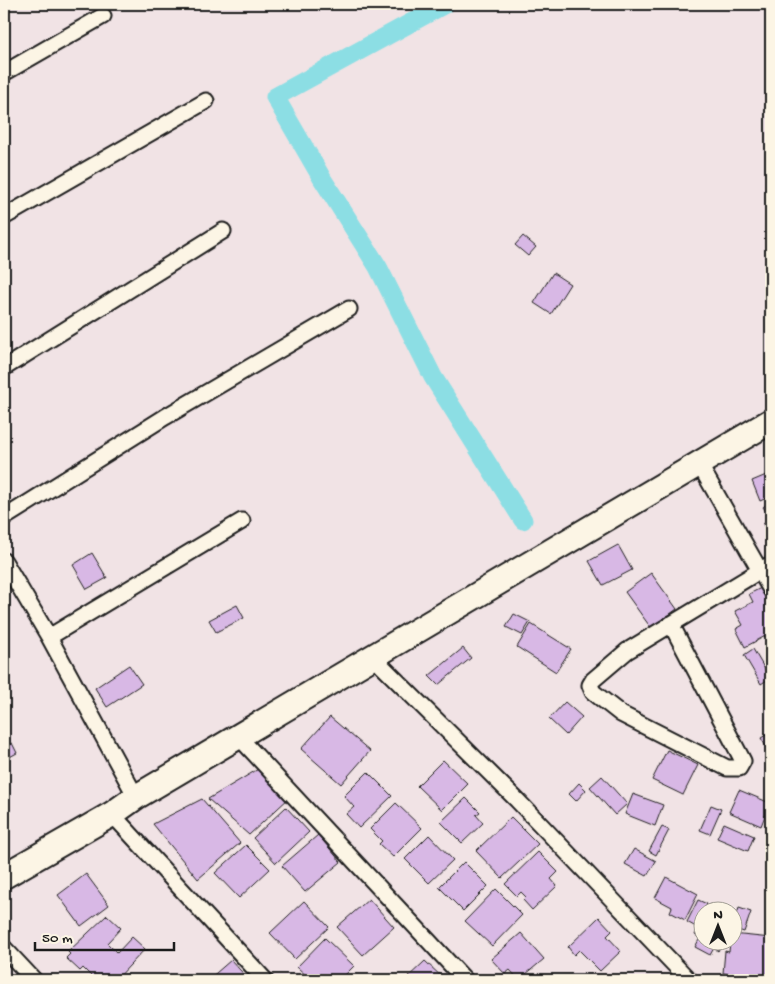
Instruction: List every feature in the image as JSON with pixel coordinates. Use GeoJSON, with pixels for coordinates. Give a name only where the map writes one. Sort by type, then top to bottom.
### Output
{"type":"FeatureCollection","features":[{"type":"Feature","properties":{"kind":"main road"},"geometry":{"type":"LineString","coordinates":[[4,876],[112,814],[136,797],[698,462],[771,421]]}},
{"type":"Feature","properties":{"kind":"street"},"geometry":{"type":"LineString","coordinates":[[4,73],[103,16]]}},
{"type":"Feature","properties":{"kind":"street"},"geometry":{"type":"LineString","coordinates":[[4,217],[206,101]]}},
{"type":"Feature","properties":{"kind":"street"},"geometry":{"type":"LineString","coordinates":[[4,368],[223,231]]}},
{"type":"Feature","properties":{"kind":"street"},"geometry":{"type":"LineString","coordinates":[[4,518],[165,417],[349,309]]}},
{"type":"Feature","properties":{"kind":"street"},"geometry":{"type":"LineString","coordinates":[[698,462],[766,567],[771,590]]}},
{"type":"Feature","properties":{"kind":"street"},"geometry":{"type":"LineString","coordinates":[[49,637],[242,521]]}},
{"type":"Feature","properties":{"kind":"street"},"geometry":{"type":"LineString","coordinates":[[4,561],[49,637],[136,797]]}},
{"type":"Feature","properties":{"kind":"street"},"geometry":{"type":"LineString","coordinates":[[670,624],[743,761],[739,768],[727,768],[621,714],[592,692],[590,685],[592,680],[627,651],[670,624],[766,567]]}},
{"type":"Feature","properties":{"kind":"street"},"geometry":{"type":"LineString","coordinates":[[372,656],[517,800],[688,980]]}},
{"type":"Feature","properties":{"kind":"street"},"geometry":{"type":"LineString","coordinates":[[238,736],[465,980]]}},
{"type":"Feature","properties":{"kind":"street"},"geometry":{"type":"LineString","coordinates":[[112,814],[265,980]]}},
{"type":"Feature","properties":{"kind":"street"},"geometry":{"type":"LineString","coordinates":[[4,948],[34,980]]}},
{"type":"Feature","properties":{"kind":"building"},"geometry":{"type":"Polygon","coordinates":[[[523,236],[536,247],[528,256],[515,245],[523,236]]]}},
{"type":"Feature","properties":{"kind":"building"},"geometry":{"type":"Polygon","coordinates":[[[553,273],[570,284],[551,314],[534,303],[553,273]]]}},
{"type":"Feature","properties":{"kind":"building"},"geometry":{"type":"Polygon","coordinates":[[[771,473],[771,496],[760,501],[752,481],[771,473]]]}},
{"type":"Feature","properties":{"kind":"building"},"geometry":{"type":"Polygon","coordinates":[[[771,501],[771,518],[763,507],[771,501]]]}},
{"type":"Feature","properties":{"kind":"building"},"geometry":{"type":"Polygon","coordinates":[[[771,519],[771,539],[763,524],[771,519]]]}},
{"type":"Feature","properties":{"kind":"building"},"geometry":{"type":"Polygon","coordinates":[[[618,545],[632,570],[603,585],[589,561],[618,545]]]}},
{"type":"Feature","properties":{"kind":"building"},"geometry":{"type":"Polygon","coordinates":[[[92,553],[107,578],[87,589],[73,565],[92,553]]]}},
{"type":"Feature","properties":{"kind":"building"},"geometry":{"type":"Polygon","coordinates":[[[651,573],[677,609],[651,628],[625,592],[651,573]]]}},
{"type":"Feature","properties":{"kind":"building"},"geometry":{"type":"Polygon","coordinates":[[[763,587],[771,602],[771,633],[745,647],[736,629],[743,625],[735,611],[753,602],[749,594],[763,587]]]}},
{"type":"Feature","properties":{"kind":"building"},"geometry":{"type":"Polygon","coordinates":[[[237,605],[244,618],[216,632],[209,620],[237,605]]]}},
{"type":"Feature","properties":{"kind":"building"},"geometry":{"type":"Polygon","coordinates":[[[514,614],[530,622],[522,635],[506,627],[514,614]]]}},
{"type":"Feature","properties":{"kind":"building"},"geometry":{"type":"Polygon","coordinates":[[[531,624],[571,649],[556,672],[517,647],[531,624]]]}},
{"type":"Feature","properties":{"kind":"building"},"geometry":{"type":"Polygon","coordinates":[[[463,648],[471,658],[438,685],[429,676],[463,648]]]}},
{"type":"Feature","properties":{"kind":"building"},"geometry":{"type":"Polygon","coordinates":[[[753,649],[770,678],[761,684],[744,655],[753,649]]]}},
{"type":"Feature","properties":{"kind":"building"},"geometry":{"type":"Polygon","coordinates":[[[129,665],[142,684],[107,707],[95,688],[129,665]]]}},
{"type":"Feature","properties":{"kind":"building"},"geometry":{"type":"Polygon","coordinates":[[[565,702],[582,717],[566,735],[549,719],[565,702]]]}},
{"type":"Feature","properties":{"kind":"building"},"geometry":{"type":"Polygon","coordinates":[[[330,717],[370,751],[341,784],[301,749],[330,717]]]}},
{"type":"Feature","properties":{"kind":"building"},"geometry":{"type":"Polygon","coordinates":[[[771,732],[771,755],[761,738],[771,732]]]}},
{"type":"Feature","properties":{"kind":"building"},"geometry":{"type":"Polygon","coordinates":[[[12,743],[17,753],[4,760],[4,747],[12,743]]]}},
{"type":"Feature","properties":{"kind":"building"},"geometry":{"type":"Polygon","coordinates":[[[667,750],[698,765],[683,795],[652,780],[667,750]]]}},
{"type":"Feature","properties":{"kind":"building"},"geometry":{"type":"Polygon","coordinates":[[[443,760],[468,784],[442,810],[417,786],[443,760]]]}},
{"type":"Feature","properties":{"kind":"building"},"geometry":{"type":"Polygon","coordinates":[[[260,768],[290,797],[249,835],[208,799],[260,768]]]}},
{"type":"Feature","properties":{"kind":"building"},"geometry":{"type":"Polygon","coordinates":[[[368,772],[392,796],[359,828],[346,814],[354,807],[344,796],[368,772]]]}},
{"type":"Feature","properties":{"kind":"building"},"geometry":{"type":"Polygon","coordinates":[[[602,776],[627,804],[615,815],[590,787],[602,776]]]}},
{"type":"Feature","properties":{"kind":"building"},"geometry":{"type":"Polygon","coordinates":[[[579,783],[586,790],[576,801],[569,794],[579,783]]]}},
{"type":"Feature","properties":{"kind":"building"},"geometry":{"type":"Polygon","coordinates":[[[739,790],[770,803],[761,826],[729,812],[739,790]]]}},
{"type":"Feature","properties":{"kind":"building"},"geometry":{"type":"Polygon","coordinates":[[[633,794],[663,805],[655,826],[625,814],[633,794]]]}},
{"type":"Feature","properties":{"kind":"building"},"geometry":{"type":"Polygon","coordinates":[[[466,798],[480,812],[476,815],[483,823],[462,843],[441,822],[466,798]]]}},
{"type":"Feature","properties":{"kind":"building"},"geometry":{"type":"Polygon","coordinates":[[[202,799],[240,843],[198,879],[153,824],[202,799]]]}},
{"type":"Feature","properties":{"kind":"building"},"geometry":{"type":"Polygon","coordinates":[[[396,803],[422,828],[393,857],[379,844],[382,841],[370,829],[396,803]]]}},
{"type":"Feature","properties":{"kind":"building"},"geometry":{"type":"Polygon","coordinates":[[[711,805],[721,809],[710,834],[700,830],[711,805]]]}},
{"type":"Feature","properties":{"kind":"building"},"geometry":{"type":"Polygon","coordinates":[[[286,807],[309,832],[276,863],[253,838],[286,807]]]}},
{"type":"Feature","properties":{"kind":"building"},"geometry":{"type":"Polygon","coordinates":[[[511,817],[538,844],[502,878],[476,851],[511,817]]]}},
{"type":"Feature","properties":{"kind":"building"},"geometry":{"type":"Polygon","coordinates":[[[724,823],[754,836],[748,851],[717,838],[724,823]]]}},
{"type":"Feature","properties":{"kind":"building"},"geometry":{"type":"Polygon","coordinates":[[[662,827],[669,830],[656,855],[649,851],[662,827]]]}},
{"type":"Feature","properties":{"kind":"building"},"geometry":{"type":"Polygon","coordinates":[[[318,835],[341,862],[305,892],[282,866],[318,835]]]}},
{"type":"Feature","properties":{"kind":"building"},"geometry":{"type":"Polygon","coordinates":[[[429,835],[453,860],[429,883],[405,859],[429,835]]]}},
{"type":"Feature","properties":{"kind":"building"},"geometry":{"type":"Polygon","coordinates":[[[246,845],[270,869],[239,898],[215,873],[246,845]]]}},
{"type":"Feature","properties":{"kind":"building"},"geometry":{"type":"Polygon","coordinates":[[[634,849],[656,861],[647,876],[625,864],[634,849]]]}},
{"type":"Feature","properties":{"kind":"building"},"geometry":{"type":"Polygon","coordinates":[[[538,852],[558,872],[551,879],[557,886],[532,910],[523,900],[526,897],[521,892],[517,896],[505,884],[538,852]]]}},
{"type":"Feature","properties":{"kind":"building"},"geometry":{"type":"Polygon","coordinates":[[[464,862],[488,886],[463,911],[439,887],[464,862]]]}},
{"type":"Feature","properties":{"kind":"building"},"geometry":{"type":"Polygon","coordinates":[[[86,874],[109,905],[81,926],[58,895],[86,874]]]}},
{"type":"Feature","properties":{"kind":"building"},"geometry":{"type":"Polygon","coordinates":[[[666,877],[698,894],[694,902],[692,902],[685,920],[670,912],[672,907],[655,898],[666,877]]]}},
{"type":"Feature","properties":{"kind":"building"},"geometry":{"type":"Polygon","coordinates":[[[496,889],[522,915],[492,946],[465,921],[496,889]]]}},
{"type":"Feature","properties":{"kind":"building"},"geometry":{"type":"Polygon","coordinates":[[[369,899],[394,927],[363,955],[337,927],[369,899]]]}},
{"type":"Feature","properties":{"kind":"building"},"geometry":{"type":"Polygon","coordinates":[[[304,901],[329,927],[295,959],[270,933],[304,901]]]}},
{"type":"Feature","properties":{"kind":"building"},"geometry":{"type":"Polygon","coordinates":[[[742,909],[751,912],[744,932],[742,931],[742,909]]]}},
{"type":"Feature","properties":{"kind":"building"},"geometry":{"type":"Polygon","coordinates":[[[692,912],[692,925],[687,922],[692,912]]]}},
{"type":"Feature","properties":{"kind":"building"},"geometry":{"type":"Polygon","coordinates":[[[107,915],[121,928],[107,943],[117,953],[132,937],[145,949],[116,980],[91,980],[93,978],[83,968],[80,971],[66,958],[70,954],[68,952],[107,915]]]}},
{"type":"Feature","properties":{"kind":"building"},"geometry":{"type":"Polygon","coordinates":[[[599,917],[612,931],[607,936],[621,951],[600,971],[579,950],[574,955],[568,947],[599,917]]]}},
{"type":"Feature","properties":{"kind":"building"},"geometry":{"type":"Polygon","coordinates":[[[521,933],[544,959],[519,980],[510,970],[505,974],[491,959],[521,933]]]}},
{"type":"Feature","properties":{"kind":"building"},"geometry":{"type":"Polygon","coordinates":[[[742,935],[771,938],[770,980],[730,980],[730,974],[723,973],[725,952],[742,952],[742,935]]]}},
{"type":"Feature","properties":{"kind":"building"},"geometry":{"type":"Polygon","coordinates":[[[325,938],[354,966],[340,980],[311,980],[297,967],[325,938]]]}},
{"type":"Feature","properties":{"kind":"building"},"geometry":{"type":"Polygon","coordinates":[[[231,960],[249,980],[208,980],[231,960]]]}},
{"type":"Feature","properties":{"kind":"building"},"geometry":{"type":"Polygon","coordinates":[[[425,961],[445,980],[405,980],[425,961]]]}},
{"type":"Feature","properties":{"kind":"waterway"},"geometry":{"type":"LineString","coordinates":[[445,4],[275,97],[323,180],[378,267],[433,377],[523,520]]}}]}
